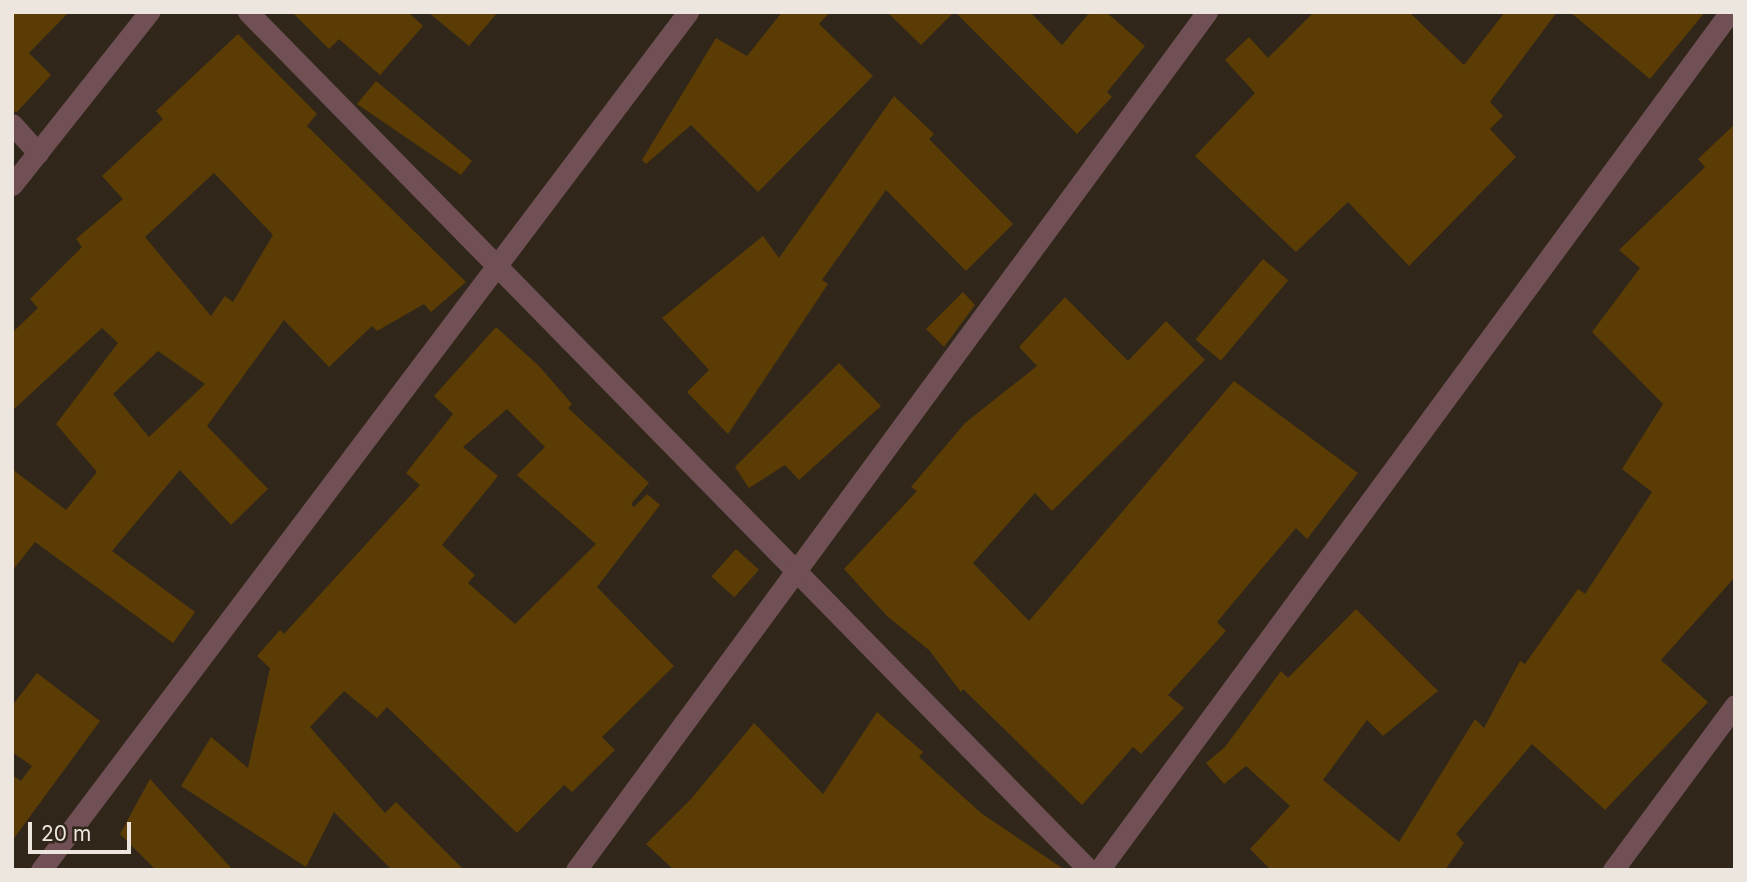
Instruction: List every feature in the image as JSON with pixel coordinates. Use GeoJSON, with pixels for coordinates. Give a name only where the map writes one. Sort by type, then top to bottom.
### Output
{"type":"FeatureCollection","features":[{"type":"Feature","properties":{"kind":"street"},"geometry":{"type":"LineString","coordinates":[[12,185],[149,12]]}},
{"type":"Feature","properties":{"kind":"street"},"geometry":{"type":"LineString","coordinates":[[248,12],[497,270],[796,570],[1089,870]]}},
{"type":"Feature","properties":{"kind":"street"},"geometry":{"type":"LineString","coordinates":[[41,870],[497,270],[688,12]]}},
{"type":"Feature","properties":{"kind":"street"},"geometry":{"type":"LineString","coordinates":[[576,870],[1208,12]]}},
{"type":"Feature","properties":{"kind":"street"},"geometry":{"type":"LineString","coordinates":[[1098,870],[1730,12]]}},
{"type":"Feature","properties":{"kind":"street"},"geometry":{"type":"LineString","coordinates":[[12,124],[38,153]]}},
{"type":"Feature","properties":{"kind":"street"},"geometry":{"type":"LineString","coordinates":[[1613,870],[1735,705]]}},
{"type":"Feature","properties":{"kind":"building"},"geometry":{"type":"Polygon","coordinates":[[[12,12],[69,12],[29,53],[51,75],[17,112],[12,111],[12,12]]]}},
{"type":"Feature","properties":{"kind":"building"},"geometry":{"type":"Polygon","coordinates":[[[292,12],[408,12],[423,26],[380,75],[339,39],[329,49],[292,12]]]}},
{"type":"Feature","properties":{"kind":"building"},"geometry":{"type":"Polygon","coordinates":[[[428,12],[498,12],[469,46],[428,12]]]}},
{"type":"Feature","properties":{"kind":"building"},"geometry":{"type":"Polygon","coordinates":[[[782,12],[830,12],[819,24],[873,76],[758,192],[691,125],[646,164],[642,160],[716,38],[747,56],[782,12]]]}},
{"type":"Feature","properties":{"kind":"building"},"geometry":{"type":"Polygon","coordinates":[[[887,12],[954,12],[921,45],[887,12]]]}},
{"type":"Feature","properties":{"kind":"building"},"geometry":{"type":"Polygon","coordinates":[[[955,12],[1030,12],[1062,45],[1090,12],[1106,12],[1145,46],[1107,92],[1112,97],[1077,134],[955,12]]]}},
{"type":"Feature","properties":{"kind":"building"},"geometry":{"type":"Polygon","coordinates":[[[1314,12],[1409,12],[1464,65],[1505,12],[1557,12],[1490,102],[1503,116],[1490,129],[1516,157],[1409,266],[1348,202],[1296,252],[1195,156],[1255,93],[1225,60],[1249,37],[1268,58],[1314,12]]]}},
{"type":"Feature","properties":{"kind":"building"},"geometry":{"type":"Polygon","coordinates":[[[1570,12],[1705,12],[1650,79],[1570,12]]]}},
{"type":"Feature","properties":{"kind":"building"},"geometry":{"type":"Polygon","coordinates":[[[238,34],[317,114],[307,126],[466,282],[431,312],[424,304],[377,331],[372,326],[329,367],[284,320],[207,426],[268,489],[231,525],[180,470],[112,551],[195,612],[173,643],[35,542],[12,571],[12,469],[66,510],[97,472],[56,424],[118,343],[102,328],[12,411],[12,333],[38,308],[30,299],[82,247],[76,239],[123,199],[102,176],[163,119],[156,111],[238,34]],[[214,173],[145,237],[211,316],[225,296],[233,302],[273,235],[214,173]],[[158,351],[113,394],[149,437],[205,384],[158,351]]]}},
{"type":"Feature","properties":{"kind":"building"},"geometry":{"type":"Polygon","coordinates":[[[376,81],[472,161],[461,175],[357,104],[376,81]]]}},
{"type":"Feature","properties":{"kind":"building"},"geometry":{"type":"Polygon","coordinates":[[[894,96],[934,134],[929,139],[1013,224],[966,271],[886,190],[822,280],[828,284],[728,434],[687,392],[709,370],[662,318],[763,236],[779,258],[894,96]]]}},
{"type":"Feature","properties":{"kind":"building"},"geometry":{"type":"Polygon","coordinates":[[[1735,124],[1735,577],[1661,660],[1708,702],[1605,810],[1532,744],[1456,834],[1464,843],[1445,870],[1271,870],[1250,849],[1290,806],[1246,766],[1224,784],[1206,763],[1225,747],[1281,671],[1288,678],[1356,609],[1438,691],[1383,736],[1367,720],[1323,780],[1399,842],[1475,719],[1484,728],[1520,661],[1525,664],[1578,589],[1585,594],[1652,492],[1622,469],[1663,404],[1592,332],[1640,268],[1619,250],[1705,167],[1698,159],[1735,124]]]}},
{"type":"Feature","properties":{"kind":"building"},"geometry":{"type":"Polygon","coordinates":[[[1263,259],[1288,280],[1221,361],[1196,339],[1263,259]]]}},
{"type":"Feature","properties":{"kind":"building"},"geometry":{"type":"Polygon","coordinates":[[[963,292],[975,305],[944,347],[926,329],[963,292]]]}},
{"type":"Feature","properties":{"kind":"building"},"geometry":{"type":"Polygon","coordinates":[[[1065,297],[1128,361],[1166,321],[1205,360],[1052,511],[1035,493],[973,563],[1029,621],[1234,381],[1358,473],[1307,539],[1296,528],[1217,622],[1226,631],[1168,695],[1184,708],[1141,754],[1133,747],[1082,805],[963,689],[961,692],[929,650],[887,616],[844,569],[917,491],[911,487],[965,423],[1037,366],[1019,347],[1065,297]]]}},
{"type":"Feature","properties":{"kind":"building"},"geometry":{"type":"Polygon","coordinates":[[[496,327],[539,366],[572,404],[568,408],[649,483],[631,504],[634,507],[647,494],[660,505],[597,587],[674,666],[602,737],[615,750],[572,792],[564,785],[517,833],[387,707],[377,718],[344,691],[310,727],[385,813],[396,802],[464,870],[392,870],[334,812],[306,867],[181,786],[211,737],[248,768],[270,668],[257,656],[280,630],[284,634],[420,485],[406,473],[453,414],[434,396],[496,327]],[[507,409],[463,447],[498,476],[442,545],[475,575],[468,583],[515,624],[596,544],[517,475],[545,447],[507,409]]]}},
{"type":"Feature","properties":{"kind":"building"},"geometry":{"type":"Polygon","coordinates":[[[839,363],[881,406],[799,480],[785,465],[749,488],[735,467],[839,363]]]}},
{"type":"Feature","properties":{"kind":"building"},"geometry":{"type":"Polygon","coordinates":[[[736,549],[759,570],[734,597],[711,576],[736,549]]]}},
{"type":"Feature","properties":{"kind":"building"},"geometry":{"type":"Polygon","coordinates":[[[37,673],[100,721],[12,841],[12,775],[21,781],[32,766],[12,752],[12,706],[37,673]]]}},
{"type":"Feature","properties":{"kind":"building"},"geometry":{"type":"Polygon","coordinates":[[[877,712],[923,752],[919,757],[981,813],[1065,870],[674,870],[646,844],[691,799],[754,723],[823,794],[877,712]]]}},
{"type":"Feature","properties":{"kind":"building"},"geometry":{"type":"Polygon","coordinates":[[[150,779],[233,870],[156,870],[120,834],[150,779]]]}}]}
